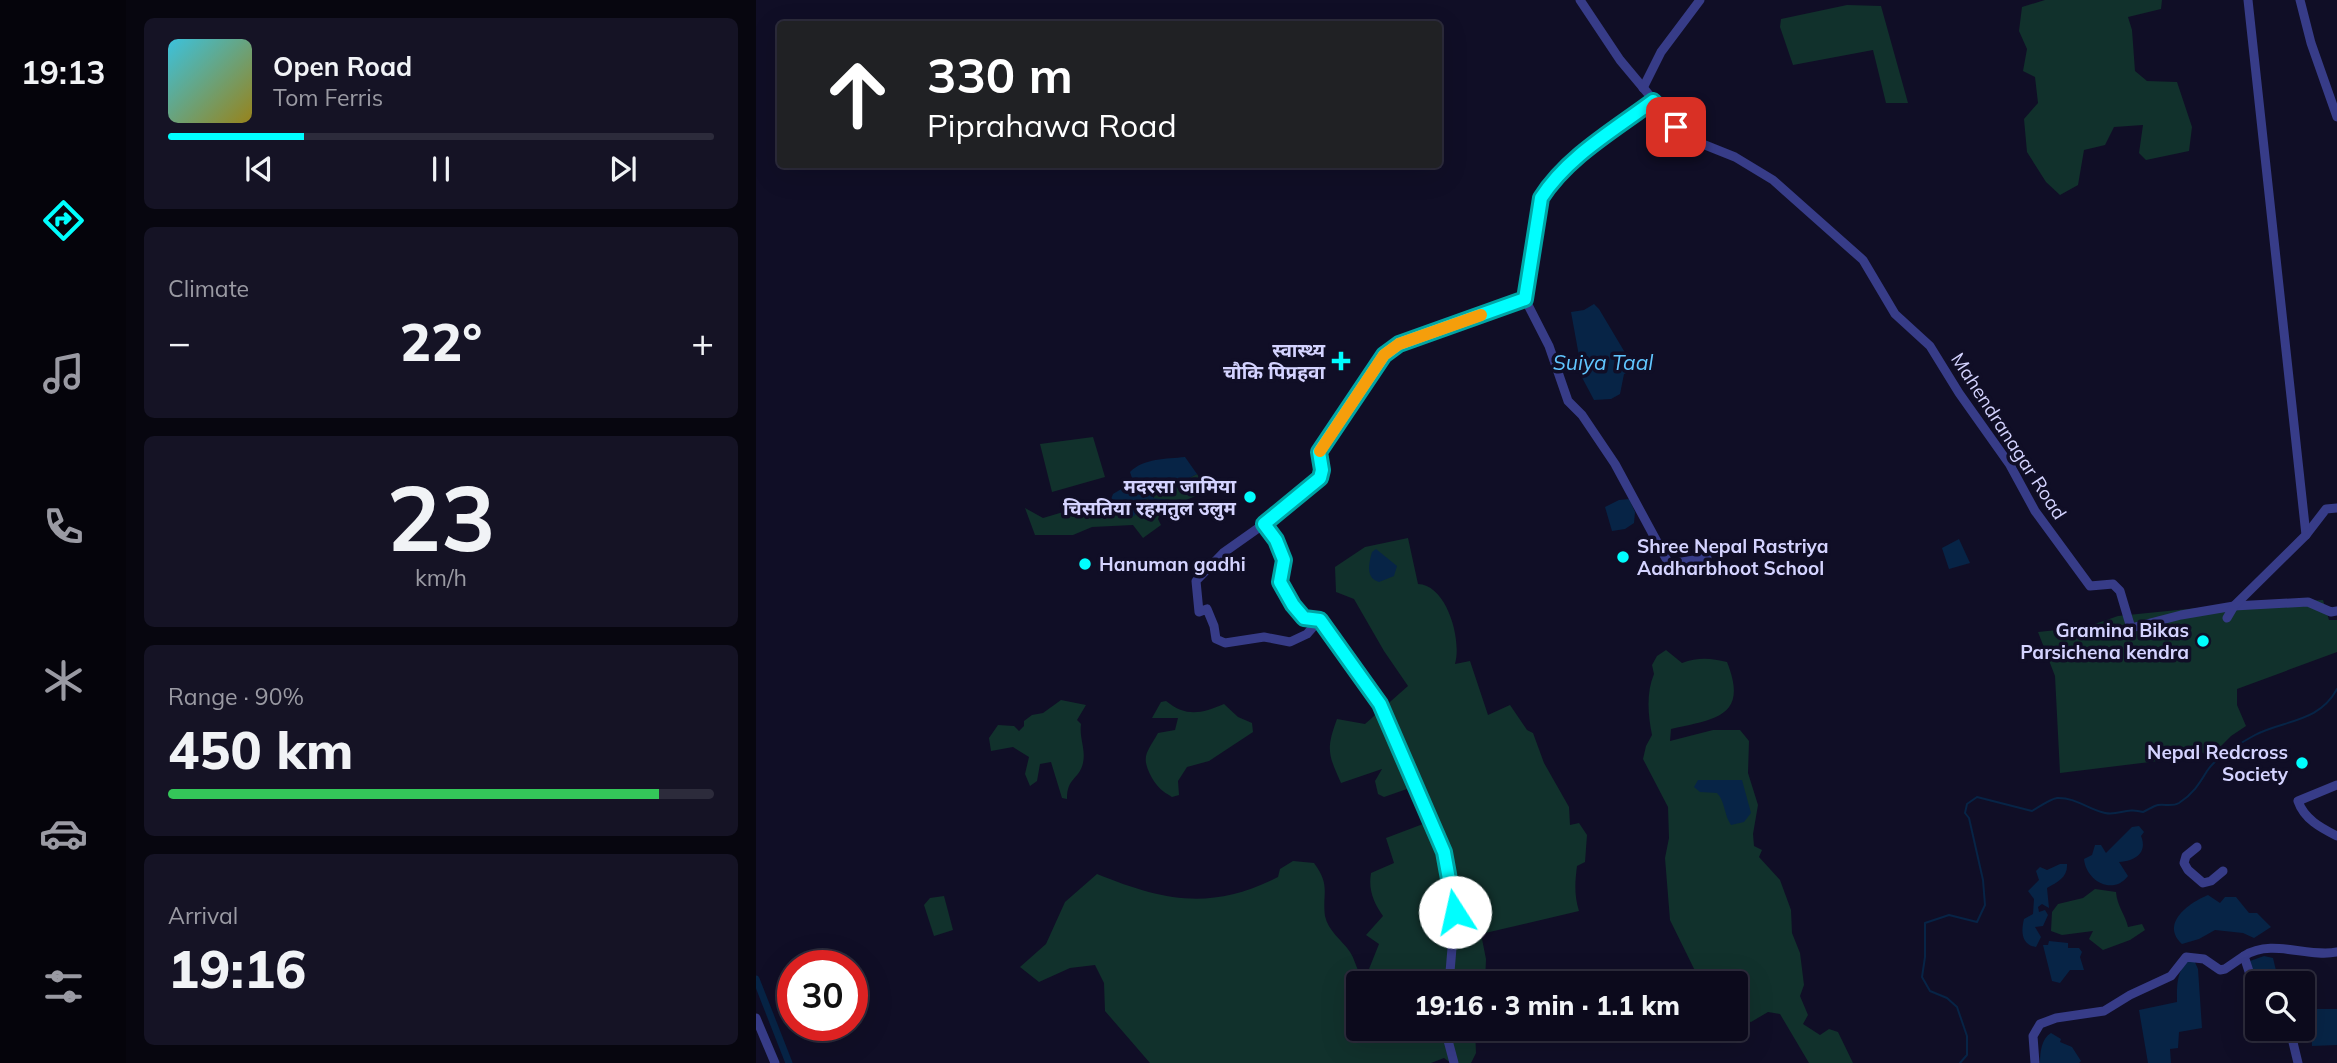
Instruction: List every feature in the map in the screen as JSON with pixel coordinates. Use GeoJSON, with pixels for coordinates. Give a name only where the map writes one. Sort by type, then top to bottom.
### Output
{"type":"FeatureCollection","features":[{"type":"Feature","properties":{"kind":"street","name":"Mahendranagar Road"},"geometry":{"type":"LineString","coordinates":[[1580,0],[1620,60],[1676,127],[1690,139],[1735,157],[1773,180],[1863,260],[1895,314],[1930,346],[1959,393],[2010,464],[2035,511],[2090,586],[2112,583],[2120,592],[2131,628],[2181,615],[2234,606],[2308,602],[2331,612],[2337,611]]}},
{"type":"Feature","properties":{"kind":"street"},"geometry":{"type":"LineString","coordinates":[[1643,88],[1661,52],[1700,0]]}},
{"type":"Feature","properties":{"kind":"street"},"geometry":{"type":"LineString","coordinates":[[2248,0],[2306,536]]}},
{"type":"Feature","properties":{"kind":"street"},"geometry":{"type":"LineString","coordinates":[[2300,0],[2318,66],[2337,117]]}},
{"type":"Feature","properties":{"kind":"street"},"geometry":{"type":"LineString","coordinates":[[1653,101],[1570,163],[1549,185],[1541,198],[1525,299],[1549,346],[1568,401],[1582,415],[1615,464],[1669,564],[1707,558]]}},
{"type":"Feature","properties":{"kind":"street"},"geometry":{"type":"LineString","coordinates":[[1320,620],[1307,634],[1290,642],[1264,637],[1225,643],[1216,639],[1208,608],[1199,611],[1196,581],[1223,553],[1264,524],[1320,478],[1322,470],[1319,452],[1384,355],[1399,344],[1525,299]]}},
{"type":"Feature","properties":{"kind":"street"},"geometry":{"type":"LineString","coordinates":[[2227,618],[2234,606],[2306,536],[2326,509],[2337,508]]}},
{"type":"Feature","properties":{"kind":"street"},"geometry":{"type":"LineString","coordinates":[[1264,524],[1276,540],[1284,560],[1280,582],[1293,605],[1304,618],[1320,620],[1380,704],[1444,852],[1455,912],[1450,971]]}},
{"type":"Feature","properties":{"kind":"street"},"geometry":{"type":"LineString","coordinates":[[2337,785],[2298,801],[2313,822],[2337,836]]}},
{"type":"Feature","properties":{"kind":"street"},"geometry":{"type":"LineString","coordinates":[[2197,847],[2186,856],[2184,863],[2188,870],[2203,883],[2211,881],[2223,871]]}},
{"type":"Feature","properties":{"kind":"street"},"geometry":{"type":"LineString","coordinates":[[2035,1063],[2033,1036],[2040,1024],[2056,1018],[2104,1011],[2171,975],[2186,957],[2204,959],[2220,970],[2244,956],[2276,947],[2287,951],[2337,953]]}},
{"type":"Feature","properties":{"kind":"street"},"geometry":{"type":"LineString","coordinates":[[2244,956],[2249,971]]}},
{"type":"Feature","properties":{"kind":"street"},"geometry":{"type":"LineString","coordinates":[[756,1018],[775,1063]]}},
{"type":"Feature","properties":{"kind":"street"},"geometry":{"type":"LineString","coordinates":[[1448,1041],[1454,1063]]}},
{"type":"Feature","properties":{"kind":"street"},"geometry":{"type":"LineString","coordinates":[[2293,1041],[2298,1063]]}},
{"type":"Feature","properties":{"kind":"green space"},"geometry":{"type":"Polygon","coordinates":[[[2045,0],[2162,0],[2161,9],[2128,17],[2132,30],[2135,71],[2147,81],[2177,82],[2192,127],[2189,151],[2146,160],[2139,153],[2143,125],[2114,127],[2105,145],[2084,150],[2078,185],[2060,195],[2046,182],[2027,152],[2024,119],[2038,103],[2035,77],[2023,71],[2027,49],[2019,31],[2022,7],[2045,0]]]}},
{"type":"Feature","properties":{"kind":"green space"},"geometry":{"type":"Polygon","coordinates":[[[1847,5],[1881,6],[1908,103],[1886,103],[1873,50],[1793,65],[1780,27],[1781,19],[1847,5]]]}},
{"type":"Feature","properties":{"kind":"green space"},"geometry":{"type":"Polygon","coordinates":[[[1093,437],[1105,477],[1052,492],[1040,444],[1093,437]]]}},
{"type":"Feature","properties":{"kind":"green space"},"geometry":{"type":"Polygon","coordinates":[[[1197,474],[1202,482],[1200,494],[1161,511],[1158,519],[1161,525],[1143,538],[1133,525],[1092,527],[1073,535],[1035,535],[1025,508],[1043,518],[1070,510],[1112,510],[1118,500],[1124,501],[1125,509],[1140,509],[1148,498],[1151,507],[1167,500],[1153,499],[1161,478],[1189,478],[1197,474]]]}},
{"type":"Feature","properties":{"kind":"green space"},"geometry":{"type":"Polygon","coordinates":[[[1408,538],[1418,584],[1437,594],[1450,615],[1456,642],[1455,664],[1470,661],[1488,715],[1510,705],[1527,730],[1533,733],[1544,763],[1569,807],[1570,825],[1579,823],[1587,835],[1585,862],[1577,866],[1576,872],[1579,911],[1481,934],[1486,971],[1364,971],[1369,969],[1379,944],[1366,935],[1383,916],[1373,896],[1371,873],[1394,863],[1386,838],[1423,824],[1413,797],[1407,789],[1384,797],[1378,794],[1375,781],[1382,769],[1341,783],[1330,751],[1337,719],[1365,724],[1408,686],[1354,599],[1336,592],[1335,567],[1365,547],[1408,538]]]}},
{"type":"Feature","properties":{"kind":"green space"},"geometry":{"type":"Polygon","coordinates":[[[2323,600],[2329,620],[2337,620],[2337,652],[2237,689],[2237,705],[2246,726],[2231,736],[2209,758],[2198,749],[2158,761],[2060,773],[2055,676],[2038,632],[2086,627],[2118,616],[2217,606],[2323,600]]]}},
{"type":"Feature","properties":{"kind":"green space"},"geometry":{"type":"Polygon","coordinates":[[[1666,650],[1682,663],[1704,659],[1727,662],[1733,680],[1734,694],[1731,705],[1714,718],[1671,729],[1670,741],[1713,730],[1740,730],[1749,741],[1748,773],[1758,805],[1753,834],[1754,846],[1762,850],[1759,857],[1780,880],[1791,910],[1792,933],[1800,953],[1804,985],[1800,996],[1808,1015],[1803,1024],[1820,1035],[1829,1029],[1838,1032],[1853,1063],[1809,1063],[1780,1014],[1768,1012],[1748,1021],[1748,971],[1695,971],[1670,920],[1665,858],[1669,838],[1668,807],[1643,759],[1652,735],[1648,704],[1654,674],[1652,665],[1657,656],[1666,650]]]}},
{"type":"Feature","properties":{"kind":"green space"},"geometry":{"type":"Polygon","coordinates":[[[1061,700],[1086,705],[1077,720],[1081,724],[1083,763],[1069,786],[1067,799],[1062,798],[1051,762],[1040,764],[1037,781],[1030,786],[1025,774],[1029,757],[1013,747],[991,751],[989,738],[998,725],[1014,726],[1019,731],[1024,726],[1024,721],[1032,715],[1043,713],[1061,700]]]}},
{"type":"Feature","properties":{"kind":"green space"},"geometry":{"type":"Polygon","coordinates":[[[1166,701],[1188,712],[1209,710],[1224,704],[1238,717],[1252,723],[1253,732],[1209,761],[1187,767],[1178,781],[1179,795],[1172,797],[1160,789],[1146,764],[1146,755],[1158,733],[1175,730],[1178,718],[1152,718],[1161,702],[1166,701]]]}},
{"type":"Feature","properties":{"kind":"green space"},"geometry":{"type":"Polygon","coordinates":[[[1293,861],[1314,863],[1319,871],[1324,884],[1325,916],[1329,926],[1354,959],[1358,971],[1346,971],[1346,1041],[1476,1041],[1476,1053],[1471,1063],[1451,1063],[1444,1058],[1431,1063],[1150,1063],[1105,1011],[1104,983],[1095,965],[1070,968],[1039,982],[1020,967],[1046,944],[1065,902],[1097,874],[1166,896],[1209,898],[1254,888],[1278,877],[1280,869],[1293,861]]]}},
{"type":"Feature","properties":{"kind":"green space"},"geometry":{"type":"Polygon","coordinates":[[[2095,889],[2116,892],[2128,927],[2142,924],[2145,930],[2130,940],[2103,950],[2089,939],[2093,931],[2062,935],[2051,931],[2052,912],[2058,904],[2083,898],[2095,889]]]}},
{"type":"Feature","properties":{"kind":"green space"},"geometry":{"type":"Polygon","coordinates":[[[944,896],[953,930],[934,936],[924,905],[930,898],[944,896]]]}},
{"type":"Feature","properties":{"kind":"water","name":"Suiya Taal"},"geometry":{"type":"Polygon","coordinates":[[[1594,304],[1627,356],[1631,367],[1629,372],[1624,374],[1620,394],[1611,399],[1594,400],[1577,368],[1579,356],[1571,312],[1584,310],[1594,304]]]}},
{"type":"Feature","properties":{"kind":"water"},"geometry":{"type":"Polygon","coordinates":[[[1185,457],[1197,474],[1189,478],[1161,478],[1159,492],[1154,494],[1153,498],[1169,500],[1150,508],[1148,498],[1134,516],[1123,517],[1123,501],[1118,500],[1113,510],[1100,511],[1103,505],[1110,502],[1113,494],[1132,478],[1130,472],[1136,467],[1156,460],[1185,457]]]}},
{"type":"Feature","properties":{"kind":"water"},"geometry":{"type":"Polygon","coordinates":[[[1629,499],[1635,512],[1634,523],[1625,529],[1612,531],[1605,507],[1619,500],[1629,499]]]}},
{"type":"Feature","properties":{"kind":"water"},"geometry":{"type":"Polygon","coordinates":[[[1959,539],[1970,563],[1949,569],[1942,548],[1959,539]]]}},
{"type":"Feature","properties":{"kind":"water"},"geometry":{"type":"Polygon","coordinates":[[[1376,549],[1397,566],[1394,576],[1379,582],[1372,577],[1369,570],[1372,552],[1376,549]]]}},
{"type":"Feature","properties":{"kind":"water"},"geometry":{"type":"Polygon","coordinates":[[[1698,780],[1742,780],[1751,813],[1744,822],[1731,825],[1720,796],[1717,793],[1700,792],[1694,787],[1698,780]]]}},
{"type":"Feature","properties":{"kind":"water"},"geometry":{"type":"Polygon","coordinates":[[[2139,826],[2144,832],[2141,836],[2143,847],[2139,855],[2119,862],[2128,876],[2115,885],[2101,883],[2095,879],[2086,867],[2084,859],[2092,855],[2095,845],[2101,845],[2106,853],[2132,827],[2139,826]]]}},
{"type":"Feature","properties":{"kind":"water"},"geometry":{"type":"Polygon","coordinates":[[[2067,864],[2066,872],[2047,888],[2049,908],[2042,904],[2038,907],[2039,912],[2045,910],[2048,915],[2043,926],[2035,927],[2041,937],[2036,947],[2031,946],[2023,933],[2024,919],[2033,914],[2034,899],[2028,891],[2039,880],[2036,871],[2040,867],[2047,870],[2067,864]]]}},
{"type":"Feature","properties":{"kind":"water"},"geometry":{"type":"Polygon","coordinates":[[[2208,895],[2220,903],[2225,897],[2236,897],[2249,913],[2257,913],[2271,927],[2254,938],[2243,933],[2215,930],[2182,944],[2174,929],[2176,921],[2186,908],[2208,895]]]}},
{"type":"Feature","properties":{"kind":"water"},"geometry":{"type":"Polygon","coordinates":[[[2049,941],[2068,943],[2068,948],[2079,948],[2084,970],[2070,970],[2060,983],[2052,981],[2043,945],[2048,945],[2049,941]]]}},
{"type":"Feature","properties":{"kind":"water"},"geometry":{"type":"Polygon","coordinates":[[[2264,956],[2273,958],[2276,971],[2252,971],[2250,961],[2264,956]]]}},
{"type":"Feature","properties":{"kind":"water"},"geometry":{"type":"Polygon","coordinates":[[[2193,958],[2198,969],[2202,1028],[2179,1032],[2178,1048],[2170,1049],[2171,1063],[2148,1063],[2139,1010],[2177,1002],[2180,972],[2193,958]]]}},
{"type":"Feature","properties":{"kind":"water"},"geometry":{"type":"Polygon","coordinates":[[[2337,1009],[2337,1045],[2312,1046],[2312,1041],[2315,1041],[2315,1011],[2337,1009]]]}},
{"type":"Feature","properties":{"kind":"water"},"geometry":{"type":"Polygon","coordinates":[[[2051,1033],[2061,1039],[2060,1042],[2072,1047],[2081,1061],[2079,1063],[2040,1063],[2043,1042],[2051,1033]]]}},
{"type":"Feature","properties":{"kind":"waterway"},"geometry":{"type":"LineString","coordinates":[[1960,1063],[1967,1055],[1967,1036],[1957,1007],[1947,998],[1930,991],[1922,977],[1925,923],[1949,915],[1977,922],[1985,905],[1983,880],[1969,818],[1965,813],[1967,804],[1977,797],[2032,811],[2051,800],[2064,798],[2110,814],[2132,810],[2143,812],[2158,805],[2176,804],[2192,792],[2216,760],[2255,735],[2311,715],[2321,708],[2337,689]]}},
{"type":"Feature","properties":{"kind":"waterway"},"geometry":{"type":"LineString","coordinates":[[756,979],[789,1063]]}},
{"type":"Feature","properties":{"kind":"slow traffic"},"geometry":{"type":"LineString","coordinates":[[1320,451],[1384,355],[1399,344],[1481,315]]}},
{"type":"Feature","properties":{"kind":"place","name":"स्वास्थ्य चाैकि पिप्रहवा"},"geometry":{"type":"Point","coordinates":[1341,361]}},
{"type":"Feature","properties":{"kind":"place","name":"मदरसा जामिया चिसतिया रहमतुल उलुम"},"geometry":{"type":"Point","coordinates":[1250,497]}},
{"type":"Feature","properties":{"kind":"place","name":"Shree Nepal Rastriya Aadharbhoot School"},"geometry":{"type":"Point","coordinates":[1623,557]}},
{"type":"Feature","properties":{"kind":"place","name":"Hanuman gadhi"},"geometry":{"type":"Point","coordinates":[1085,564]}},
{"type":"Feature","properties":{"kind":"place","name":"Gramina Bikas Parsichena kendra"},"geometry":{"type":"Point","coordinates":[2203,641]}},
{"type":"Feature","properties":{"kind":"place","name":"Nepal Redcross Society"},"geometry":{"type":"Point","coordinates":[2302,763]}},
{"type":"Feature","properties":{"kind":"route"},"geometry":{"type":"LineString","coordinates":[[1455,912],[1444,852],[1380,704],[1320,620],[1304,618],[1293,605],[1280,582],[1284,560],[1276,540],[1264,524],[1320,478],[1322,470],[1319,452],[1384,355],[1399,344],[1525,299],[1541,198],[1549,185],[1570,163],[1653,101],[1676,127]]}}]}
